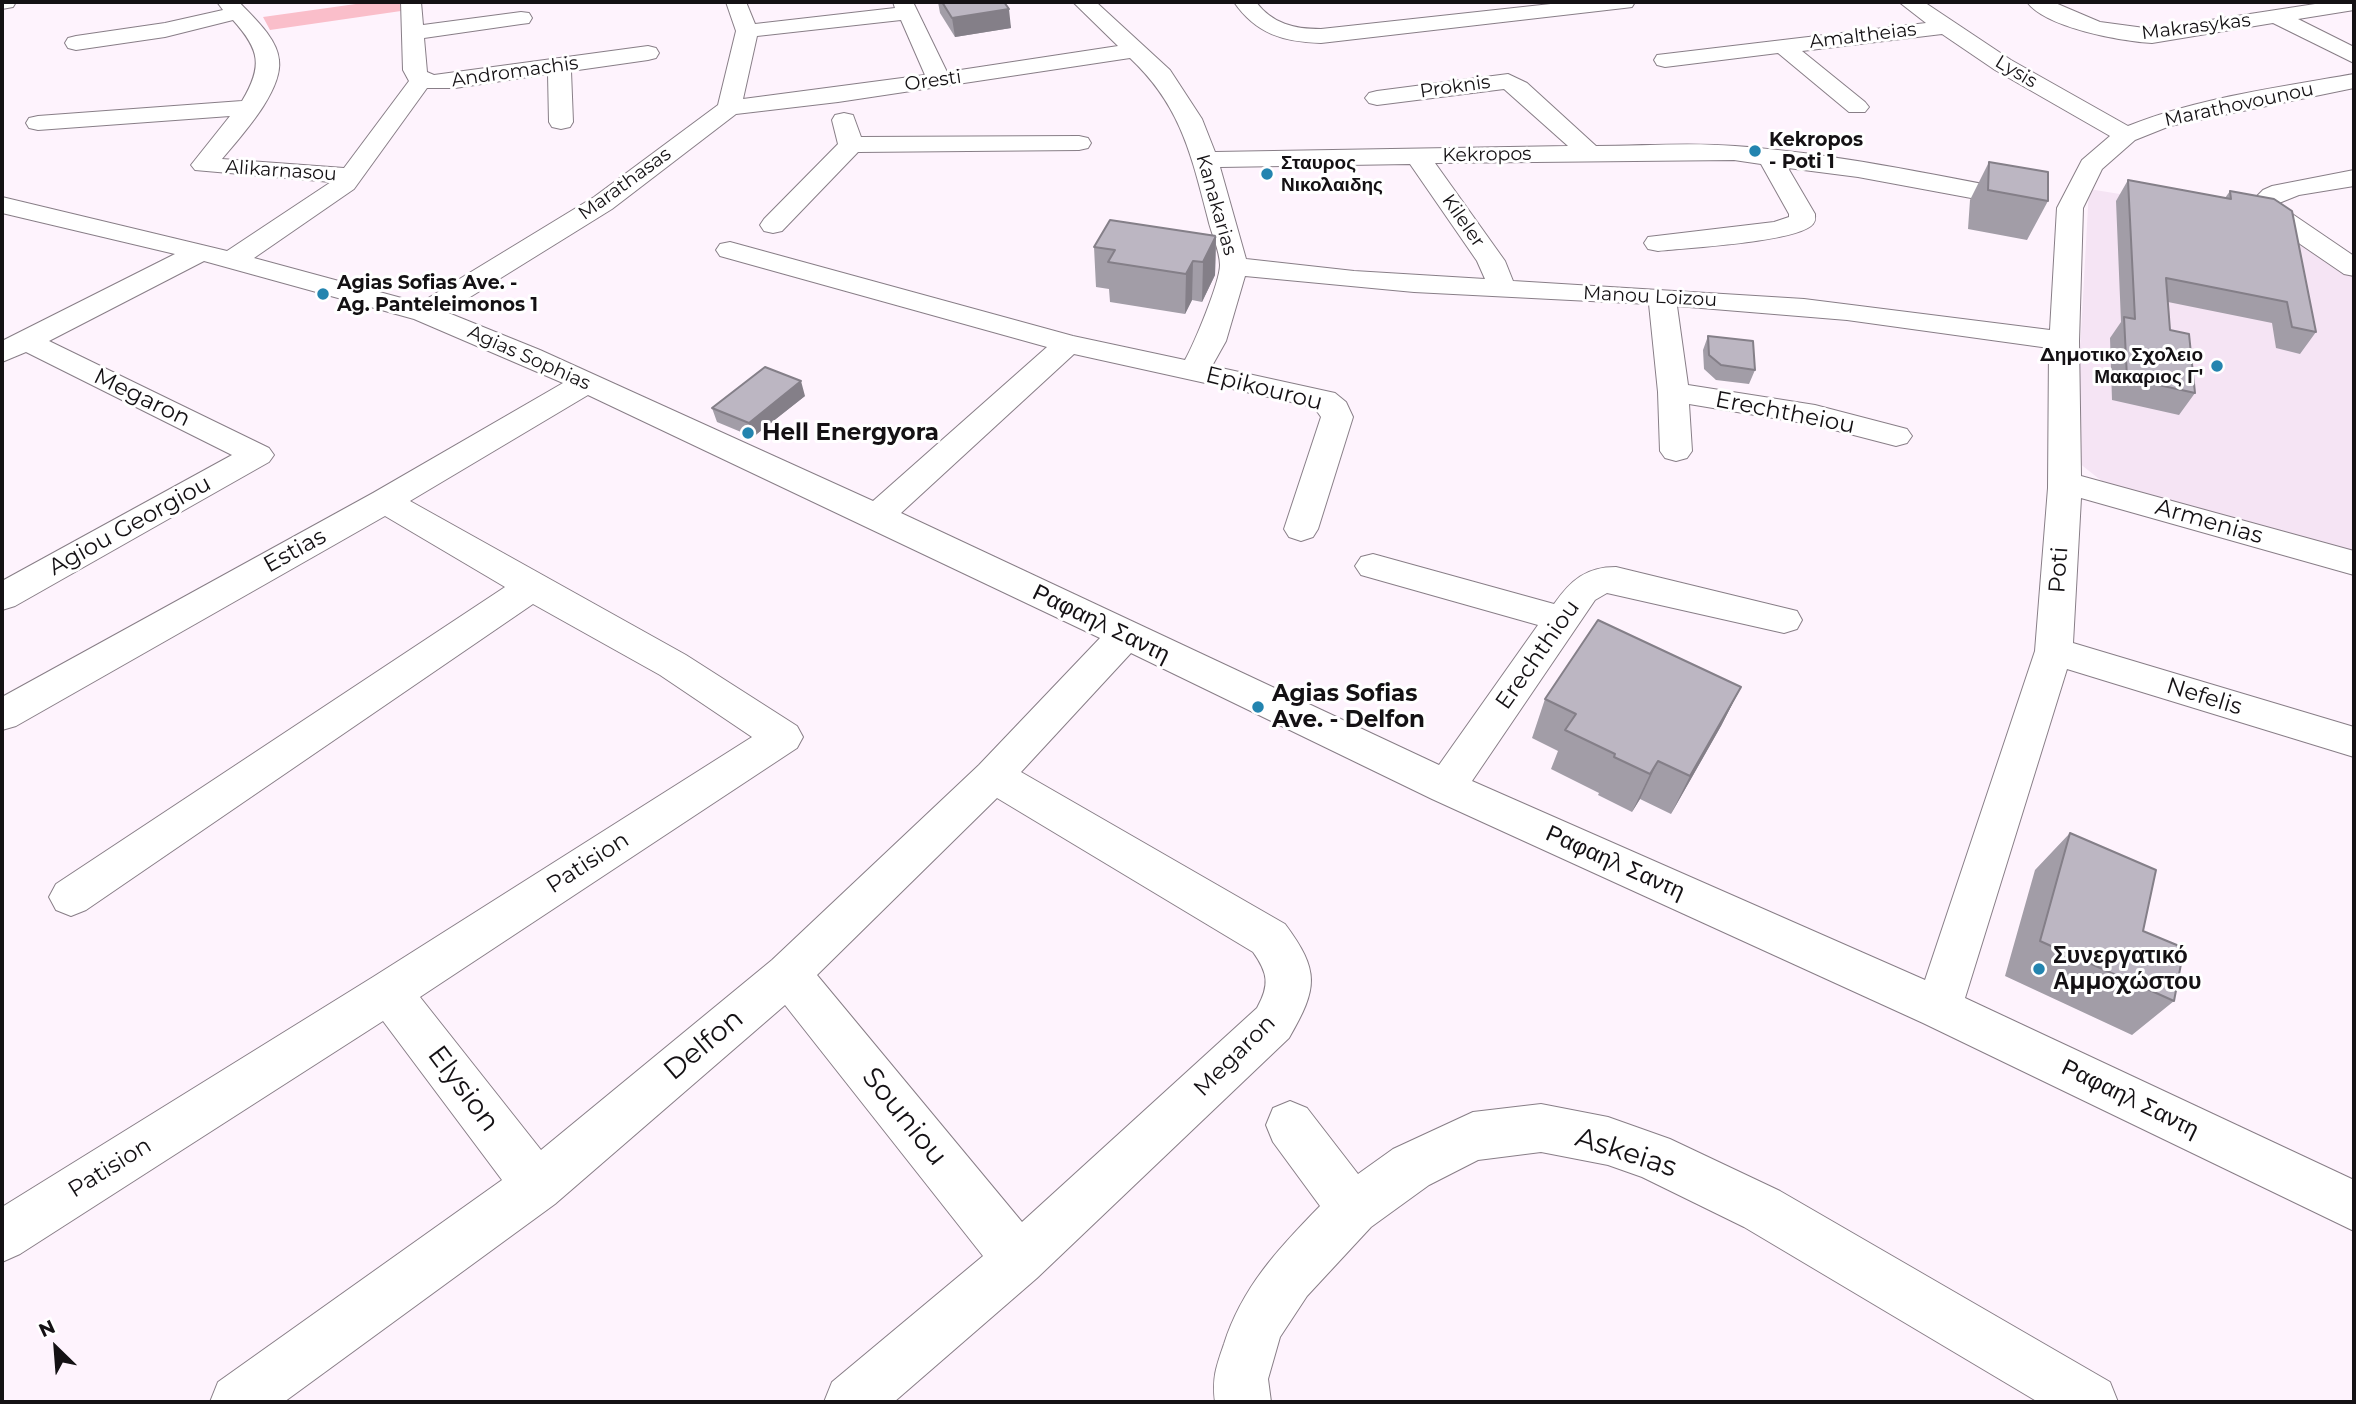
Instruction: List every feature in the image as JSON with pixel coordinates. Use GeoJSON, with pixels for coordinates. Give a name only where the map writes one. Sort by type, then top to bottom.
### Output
{"type":"FeatureCollection","features":[{"type":"Feature","properties":{"kind":"street","name":"Andromachis"},"geometry":{"type":"LineString","coordinates":[[411,2],[415,33],[414,69],[422,79],[431,82],[455,81],[648,53]]}},
{"type":"Feature","properties":{"kind":"street"},"geometry":{"type":"LineString","coordinates":[[729,108],[747,32],[736,2]]}},
{"type":"Feature","properties":{"kind":"street","name":"Kanakarias"},"geometry":{"type":"LineString","coordinates":[[1084,2],[1162,75],[1181,102],[1205,160],[1234,266],[1211,341],[1194,371]]}},
{"type":"Feature","properties":{"kind":"street"},"geometry":{"type":"LineString","coordinates":[[1245,2],[1261,22],[1297,35],[1321,36],[1391,19],[1624,2]]}},
{"type":"Feature","properties":{"kind":"street","name":"Lysis"},"geometry":{"type":"LineString","coordinates":[[1910,2],[2003,65],[2126,135]]}},
{"type":"Feature","properties":{"kind":"street","name":"Makrasykas"},"geometry":{"type":"LineString","coordinates":[[2038,2],[2089,26],[2141,36],[2163,35],[2354,4]]}},
{"type":"Feature","properties":{"kind":"street"},"geometry":{"type":"LineString","coordinates":[[76,43],[164,30],[232,7]]}},
{"type":"Feature","properties":{"kind":"street","name":"Alikarnasou"},"geometry":{"type":"LineString","coordinates":[[232,7],[262,44],[268,59],[268,76],[248,108],[204,165],[352,176],[422,79]]}},
{"type":"Feature","properties":{"kind":"street"},"geometry":{"type":"LineString","coordinates":[[747,32],[906,7],[939,80]]}},
{"type":"Feature","properties":{"kind":"street","name":"Makrasykas"},"geometry":{"type":"LineString","coordinates":[[2277,17],[2354,56]]}},
{"type":"Feature","properties":{"kind":"street"},"geometry":{"type":"LineString","coordinates":[[415,33],[521,18]]}},
{"type":"Feature","properties":{"kind":"street","name":"Amaltheias"},"geometry":{"type":"LineString","coordinates":[[1665,60],[1945,27]]}},
{"type":"Feature","properties":{"kind":"street","name":"Amaltheias"},"geometry":{"type":"LineString","coordinates":[[1780,46],[1857,107]]}},
{"type":"Feature","properties":{"kind":"street","name":"Oresti"},"geometry":{"type":"LineString","coordinates":[[729,108],[838,95],[1137,50]]}},
{"type":"Feature","properties":{"kind":"street"},"geometry":{"type":"LineString","coordinates":[[559,66],[561,122]]}},
{"type":"Feature","properties":{"kind":"street","name":"Proknis"},"geometry":{"type":"LineString","coordinates":[[1377,98],[1508,81],[1590,153]]}},
{"type":"Feature","properties":{"kind":"street","name":"Marathovounou"},"geometry":{"type":"LineString","coordinates":[[2126,135],[2161,121],[2197,112],[2354,81]]}},
{"type":"Feature","properties":{"kind":"street"},"geometry":{"type":"LineString","coordinates":[[838,95],[851,145]]}},
{"type":"Feature","properties":{"kind":"street"},"geometry":{"type":"LineString","coordinates":[[38,123],[248,108]]}},
{"type":"Feature","properties":{"kind":"street","name":"Marathasas"},"geometry":{"type":"LineString","coordinates":[[424,313],[603,203],[729,108]]}},
{"type":"Feature","properties":{"kind":"street","name":"Poti"},"geometry":{"type":"LineString","coordinates":[[1939,1008],[2054,651],[2065,482],[2064,341],[2070,208],[2091,165],[2126,135]]}},
{"type":"Feature","properties":{"kind":"street"},"geometry":{"type":"LineString","coordinates":[[773,225],[851,145],[1079,143]]}},
{"type":"Feature","properties":{"kind":"street","name":"Kekropos"},"geometry":{"type":"LineString","coordinates":[[1205,160],[1590,153],[1769,156],[1857,169],[2070,208]]}},
{"type":"Feature","properties":{"kind":"street","name":"Kileler"},"geometry":{"type":"LineString","coordinates":[[1417,156],[1491,261],[1503,289]]}},
{"type":"Feature","properties":{"kind":"street"},"geometry":{"type":"LineString","coordinates":[[1658,243],[1779,230],[1797,225],[1802,221],[1802,215],[1769,156]]}},
{"type":"Feature","properties":{"kind":"street"},"geometry":{"type":"LineString","coordinates":[[232,260],[345,184],[352,176]]}},
{"type":"Feature","properties":{"kind":"street"},"geometry":{"type":"LineString","coordinates":[[2354,178],[2287,191],[2265,201],[2271,212],[2354,268]]}},
{"type":"Feature","properties":{"kind":"street","name":"Agias Sophias"},"geometry":{"type":"LineString","coordinates":[[2,205],[201,252],[424,313],[528,356],[877,516]]}},
{"type":"Feature","properties":{"kind":"street","name":"Epikourou"},"geometry":{"type":"LineString","coordinates":[[730,250],[1068,344],[1324,400],[1335,409],[1337,417],[1301,530]]}},
{"type":"Feature","properties":{"kind":"street"},"geometry":{"type":"LineString","coordinates":[[14,347],[201,252]]}},
{"type":"Feature","properties":{"kind":"street","name":"Manou Loizou"},"geometry":{"type":"LineString","coordinates":[[1234,266],[1353,280],[1662,297],[1835,310],[2064,341]]}},
{"type":"Feature","properties":{"kind":"street"},"geometry":{"type":"LineString","coordinates":[[1662,297],[1673,391],[1676,451]]}},
{"type":"Feature","properties":{"kind":"street"},"geometry":{"type":"LineString","coordinates":[[877,516],[1068,344]]}},
{"type":"Feature","properties":{"kind":"street","name":"Megaron"},"geometry":{"type":"LineString","coordinates":[[14,347],[258,455]]}},
{"type":"Feature","properties":{"kind":"street","name":"Estias"},"geometry":{"type":"LineString","coordinates":[[2,716],[385,501],[586,383]]}},
{"type":"Feature","properties":{"kind":"street","name":"Erechtheiou"},"geometry":{"type":"LineString","coordinates":[[1673,391],[1815,415],[1896,436]]}},
{"type":"Feature","properties":{"kind":"street","name":"Agiou Georgiou"},"geometry":{"type":"LineString","coordinates":[[2,597],[258,455]]}},
{"type":"Feature","properties":{"kind":"street","name":"Armenias"},"geometry":{"type":"LineString","coordinates":[[2065,482],[2354,563]]}},
{"type":"Feature","properties":{"kind":"street","name":"Patision"},"geometry":{"type":"LineString","coordinates":[[2,1236],[389,992],[783,737],[673,665],[385,501]]}},
{"type":"Feature","properties":{"kind":"street","name":"Ραφαηλ Σαντη"},"geometry":{"type":"LineString","coordinates":[[877,516],[1446,787],[1939,1008],[2354,1206]]}},
{"type":"Feature","properties":{"kind":"street"},"geometry":{"type":"LineString","coordinates":[[1373,566],[1562,619]]}},
{"type":"Feature","properties":{"kind":"street","name":"Erechthiou"},"geometry":{"type":"LineString","coordinates":[[1446,787],[1562,619],[1590,584],[1616,580],[1784,620]]}},
{"type":"Feature","properties":{"kind":"street"},"geometry":{"type":"LineString","coordinates":[[71,897],[533,587]]}},
{"type":"Feature","properties":{"kind":"street","name":"Delfon"},"geometry":{"type":"LineString","coordinates":[[238,1402],[537,1186],[789,975],[993,776],[1125,635]]}},
{"type":"Feature","properties":{"kind":"street","name":"Nefelis"},"geometry":{"type":"LineString","coordinates":[[2054,651],[2354,743]]}},
{"type":"Feature","properties":{"kind":"street","name":"Megaron"},"geometry":{"type":"LineString","coordinates":[[852,1402],[1019,1260],[1273,1023],[1290,996],[1290,974],[1284,956],[1269,938],[993,776]]}},
{"type":"Feature","properties":{"kind":"street","name":"Souniou"},"geometry":{"type":"LineString","coordinates":[[789,975],[1019,1260]]}},
{"type":"Feature","properties":{"kind":"street","name":"Elysion"},"geometry":{"type":"LineString","coordinates":[[389,992],[537,1186]]}},
{"type":"Feature","properties":{"kind":"street"},"geometry":{"type":"LineString","coordinates":[[1290,1125],[1353,1209]]}},
{"type":"Feature","properties":{"kind":"street","name":"Askeias"},"geometry":{"type":"LineString","coordinates":[[1243,1402],[1240,1379],[1257,1324],[1288,1277],[1353,1209],[1411,1167],[1473,1136],[1541,1128],[1608,1141],[1652,1156],[1762,1209],[2068,1396]]}},
{"type":"Feature","properties":{"kind":"shaded area"},"geometry":{"type":"Polygon","coordinates":[[[370,2],[400,2],[401,11],[270,30],[263,17],[370,2]]]}},
{"type":"Feature","properties":{"kind":"shaded area","name":"Δημοτικο Σχολειο Μακαριος Γ'"},"geometry":{"type":"Polygon","coordinates":[[[2089,189],[2273,219],[2354,273],[2354,553],[2103,482],[2074,459],[2089,189]]]}},
{"type":"Feature","properties":{"kind":"building"},"geometry":{"type":"Polygon","coordinates":[[[942,2],[1004,2],[1009,9],[952,18],[942,2]]]}},
{"type":"Feature","properties":{"kind":"building"},"geometry":{"type":"Polygon","coordinates":[[[1989,162],[2048,172],[2048,201],[1988,190],[1989,162]]]}},
{"type":"Feature","properties":{"kind":"building"},"geometry":{"type":"Polygon","coordinates":[[[2128,180],[2231,199],[2230,191],[2274,199],[2292,211],[2316,332],[2292,327],[2287,302],[2166,278],[2170,330],[2189,334],[2195,393],[2127,378],[2124,317],[2135,319],[2128,180]]]}},
{"type":"Feature","properties":{"kind":"building"},"geometry":{"type":"Polygon","coordinates":[[[1110,220],[1216,236],[1203,262],[1193,261],[1186,274],[1108,262],[1115,250],[1094,247],[1110,220]]]}},
{"type":"Feature","properties":{"kind":"building"},"geometry":{"type":"Polygon","coordinates":[[[1708,336],[1753,341],[1755,370],[1721,365],[1709,355],[1708,336]]]}},
{"type":"Feature","properties":{"kind":"building"},"geometry":{"type":"Polygon","coordinates":[[[765,367],[801,381],[749,423],[712,408],[765,367]]]}},
{"type":"Feature","properties":{"kind":"building"},"geometry":{"type":"Polygon","coordinates":[[[1598,620],[1741,687],[1690,776],[1658,761],[1650,774],[1614,757],[1615,754],[1565,730],[1576,714],[1545,699],[1598,620]]]}},
{"type":"Feature","properties":{"kind":"building"},"geometry":{"type":"Polygon","coordinates":[[[2070,833],[2156,870],[2143,931],[2184,948],[2174,1001],[2040,941],[2070,833]]]}},
{"type":"Feature","properties":{"kind":"place","name":"Kekropos - Poti 1"},"geometry":{"type":"Point","coordinates":[1755,151]}},
{"type":"Feature","properties":{"kind":"place","name":"Σταυρος Νικολαιδης"},"geometry":{"type":"Point","coordinates":[1267,174]}},
{"type":"Feature","properties":{"kind":"place","name":"Agias Sofias Ave. - Ag. Panteleimonos 1"},"geometry":{"type":"Point","coordinates":[323,294]}},
{"type":"Feature","properties":{"kind":"place","name":"Δημοτικο Σχολειο Μακαριος Γ'"},"geometry":{"type":"Point","coordinates":[2217,366]}},
{"type":"Feature","properties":{"kind":"place","name":"Hell Energyora"},"geometry":{"type":"Point","coordinates":[748,433]}},
{"type":"Feature","properties":{"kind":"place","name":"Agias Sofias Ave. - Delfon"},"geometry":{"type":"Point","coordinates":[1258,707]}},
{"type":"Feature","properties":{"kind":"place","name":"Συνεργατικό Αμμοχώστου"},"geometry":{"type":"Point","coordinates":[2039,969]}}]}
